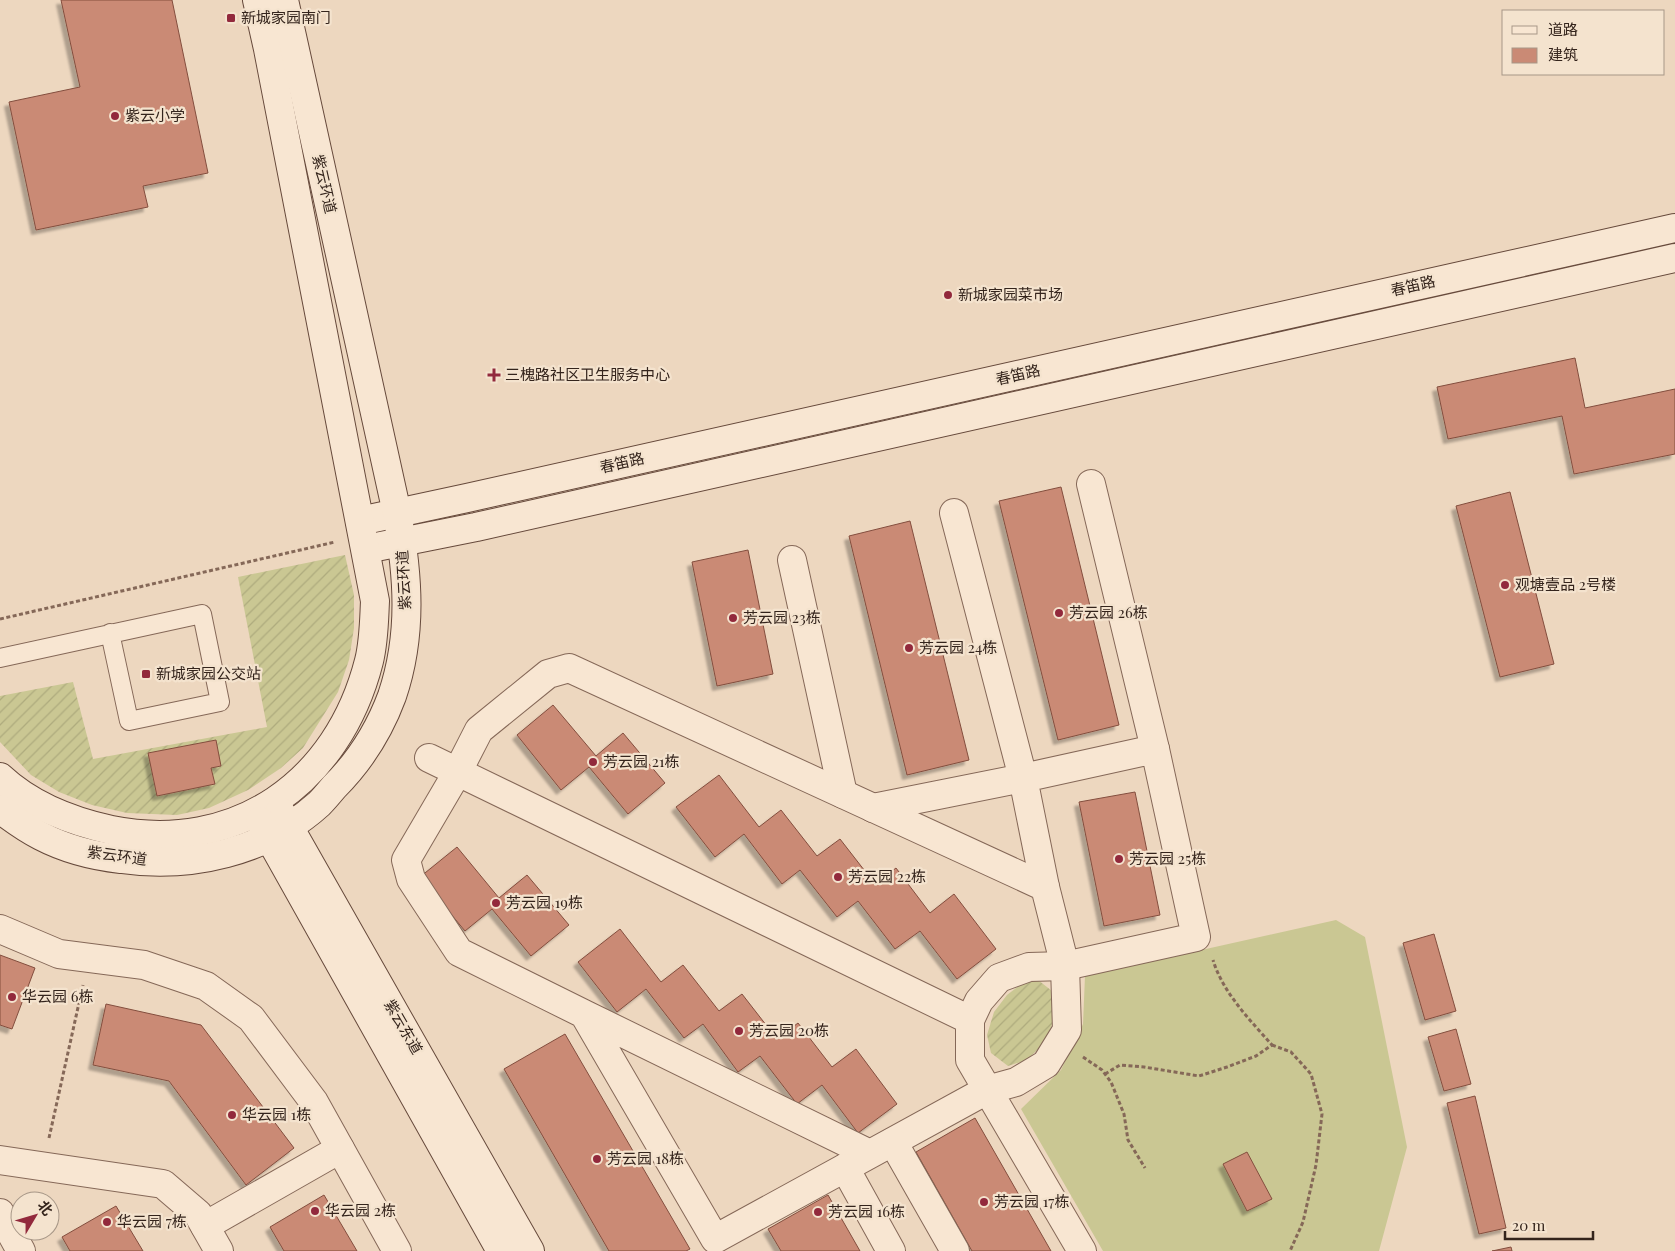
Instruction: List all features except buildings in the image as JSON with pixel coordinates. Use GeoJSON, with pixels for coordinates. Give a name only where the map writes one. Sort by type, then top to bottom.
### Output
{"type":"FeatureCollection","features":[{"type":"Feature","properties":{"kind":"street","name":"紫云环道"},"geometry":{"type":"LineString","coordinates":[[257,0],[375,601],[374,630],[369,662],[357,698],[342,729],[322,758],[294,787],[271,824]]}},
{"type":"Feature","properties":{"kind":"street","name":"紫云环道"},"geometry":{"type":"LineString","coordinates":[[0,810],[42,837],[73,849],[104,857],[134,861],[186,861],[210,857],[241,848],[271,824],[319,804],[349,772],[368,747],[380,726],[392,696],[405,639],[408,606],[402,542],[284,0]]}},
{"type":"Feature","properties":{"kind":"street","name":"春笛路"},"geometry":{"type":"LineString","coordinates":[[363,535],[397,513],[1675,228]]}},
{"type":"Feature","properties":{"kind":"street","name":"春笛路"},"geometry":{"type":"LineString","coordinates":[[363,535],[402,542],[485,525],[1675,258]]}},
{"type":"Feature","properties":{"kind":"street"},"geometry":{"type":"LineString","coordinates":[[1082,1251],[970,1060],[970,1020],[979,1001],[999,978],[1029,967],[1065,966],[1196,937],[1155,749],[1091,484]]}},
{"type":"Feature","properties":{"kind":"street"},"geometry":{"type":"LineString","coordinates":[[584,1014],[718,1245],[844,1168],[987,1090],[1016,1082],[1046,1064],[1067,1030],[1065,966],[1045,887],[1023,778],[954,513]]}},
{"type":"Feature","properties":{"kind":"street"},"geometry":{"type":"LineString","coordinates":[[792,560],[843,794]]}},
{"type":"Feature","properties":{"kind":"street"},"geometry":{"type":"LineString","coordinates":[[956,1251],[882,1148],[584,1014],[459,952],[411,879],[406,860],[458,773],[479,730],[548,674],[569,668],[1045,887]]}},
{"type":"Feature","properties":{"kind":"street"},"geometry":{"type":"LineString","coordinates":[[873,808],[1155,749]]}},
{"type":"Feature","properties":{"kind":"street"},"geometry":{"type":"LineString","coordinates":[[429,758],[970,1020]]}},
{"type":"Feature","properties":{"kind":"street","name":"紫云环道"},"geometry":{"type":"LineString","coordinates":[[0,777],[46,810],[94,826],[127,833],[158,835],[271,824]]}},
{"type":"Feature","properties":{"kind":"street","name":"紫云东道"},"geometry":{"type":"LineString","coordinates":[[271,824],[530,1251]]}},
{"type":"Feature","properties":{"kind":"street"},"geometry":{"type":"LineString","coordinates":[[210,857],[240,856],[264,861],[288,880],[312,889]]}},
{"type":"Feature","properties":{"kind":"street","name":"紫云东道"},"geometry":{"type":"LineString","coordinates":[[312,889],[501,1251]]}},
{"type":"Feature","properties":{"kind":"street"},"geometry":{"type":"LineString","coordinates":[[0,929],[59,954],[144,965],[206,986],[251,1018],[314,1102],[397,1251]]}},
{"type":"Feature","properties":{"kind":"street"},"geometry":{"type":"LineString","coordinates":[[205,1226],[340,1149]]}},
{"type":"Feature","properties":{"kind":"street"},"geometry":{"type":"LineString","coordinates":[[0,1160],[163,1184],[198,1214],[219,1251]]}},
{"type":"Feature","properties":{"kind":"street"},"geometry":{"type":"LineString","coordinates":[[844,1168],[891,1251]]}},
{"type":"Feature","properties":{"kind":"street"},"geometry":{"type":"LineString","coordinates":[[0,1214],[20,1251]]}},
{"type":"Feature","properties":{"kind":"lane"},"geometry":{"type":"LineString","coordinates":[[0,658],[110,633],[202,614],[220,702],[129,721],[110,633]]}},
{"type":"Feature","properties":{"kind":"path"},"geometry":{"type":"LineString","coordinates":[[0,619],[363,535]]}},
{"type":"Feature","properties":{"kind":"path"},"geometry":{"type":"LineString","coordinates":[[1212,956],[1217,971],[1231,995],[1272,1045],[1291,1052],[1311,1074],[1322,1114],[1316,1165],[1303,1222],[1290,1251]]}},
{"type":"Feature","properties":{"kind":"path"},"geometry":{"type":"LineString","coordinates":[[43,1166],[89,958]]}},
{"type":"Feature","properties":{"kind":"path"},"geometry":{"type":"LineString","coordinates":[[1105,1074],[1120,1065],[1199,1076],[1256,1056],[1272,1045]]}},
{"type":"Feature","properties":{"kind":"path"},"geometry":{"type":"LineString","coordinates":[[1078,1054],[1102,1070],[1111,1082],[1124,1114],[1128,1140],[1145,1168]]}},
{"type":"Feature","properties":{"kind":"shaded area"},"geometry":{"type":"Polygon","coordinates":[[[345,555],[354,595],[354,628],[349,660],[338,692],[303,748],[281,768],[248,790],[209,808],[177,815],[127,813],[92,805],[59,792],[31,775],[0,742],[0,696],[73,682],[93,759],[267,727],[238,577],[345,555]]]}},
{"type":"Feature","properties":{"kind":"shaded area"},"geometry":{"type":"Polygon","coordinates":[[[1336,920],[1365,937],[1407,1147],[1379,1251],[1103,1251],[1021,1109],[1061,1070],[1083,1024],[1085,976],[1336,920]]]}},
{"type":"Feature","properties":{"kind":"shaded area"},"geometry":{"type":"Polygon","coordinates":[[[1038,980],[1052,991],[1055,1018],[1044,1043],[1027,1060],[1008,1066],[991,1053],[987,1035],[994,1012],[1007,995],[1024,982],[1038,980]]]}},
{"type":"Feature","properties":{"kind":"place","name":"新城家园南门"},"geometry":{"type":"Point","coordinates":[231,18]}},
{"type":"Feature","properties":{"kind":"place","name":"紫云小学"},"geometry":{"type":"Point","coordinates":[115,116]}},
{"type":"Feature","properties":{"kind":"place","name":"新城家园菜市场"},"geometry":{"type":"Point","coordinates":[948,295]}},
{"type":"Feature","properties":{"kind":"place","name":"三槐路社区卫生服务中心"},"geometry":{"type":"Point","coordinates":[494,375]}},
{"type":"Feature","properties":{"kind":"place","name":"观塘壹品 2号楼"},"geometry":{"type":"Point","coordinates":[1505,585]}},
{"type":"Feature","properties":{"kind":"place","name":"芳云园 26栋"},"geometry":{"type":"Point","coordinates":[1059,613]}},
{"type":"Feature","properties":{"kind":"place","name":"芳云园 23栋"},"geometry":{"type":"Point","coordinates":[733,618]}},
{"type":"Feature","properties":{"kind":"place","name":"芳云园 24栋"},"geometry":{"type":"Point","coordinates":[909,648]}},
{"type":"Feature","properties":{"kind":"place","name":"新城家园公交站"},"geometry":{"type":"Point","coordinates":[146,674]}},
{"type":"Feature","properties":{"kind":"place","name":"芳云园 21栋"},"geometry":{"type":"Point","coordinates":[593,762]}},
{"type":"Feature","properties":{"kind":"place","name":"芳云园 25栋"},"geometry":{"type":"Point","coordinates":[1119,859]}},
{"type":"Feature","properties":{"kind":"place","name":"芳云园 22栋"},"geometry":{"type":"Point","coordinates":[838,877]}},
{"type":"Feature","properties":{"kind":"place","name":"芳云园 19栋"},"geometry":{"type":"Point","coordinates":[496,903]}},
{"type":"Feature","properties":{"kind":"place","name":"华云园 6栋"},"geometry":{"type":"Point","coordinates":[12,997]}},
{"type":"Feature","properties":{"kind":"place","name":"芳云园 20栋"},"geometry":{"type":"Point","coordinates":[739,1031]}},
{"type":"Feature","properties":{"kind":"place","name":"华云园 1栋"},"geometry":{"type":"Point","coordinates":[232,1115]}},
{"type":"Feature","properties":{"kind":"place","name":"芳云园 18栋"},"geometry":{"type":"Point","coordinates":[597,1159]}},
{"type":"Feature","properties":{"kind":"place","name":"芳云园 17栋"},"geometry":{"type":"Point","coordinates":[984,1202]}},
{"type":"Feature","properties":{"kind":"place","name":"华云园 2栋"},"geometry":{"type":"Point","coordinates":[315,1211]}},
{"type":"Feature","properties":{"kind":"place","name":"芳云园 16栋"},"geometry":{"type":"Point","coordinates":[818,1212]}},
{"type":"Feature","properties":{"kind":"place","name":"华云园 7栋"},"geometry":{"type":"Point","coordinates":[107,1222]}}]}
